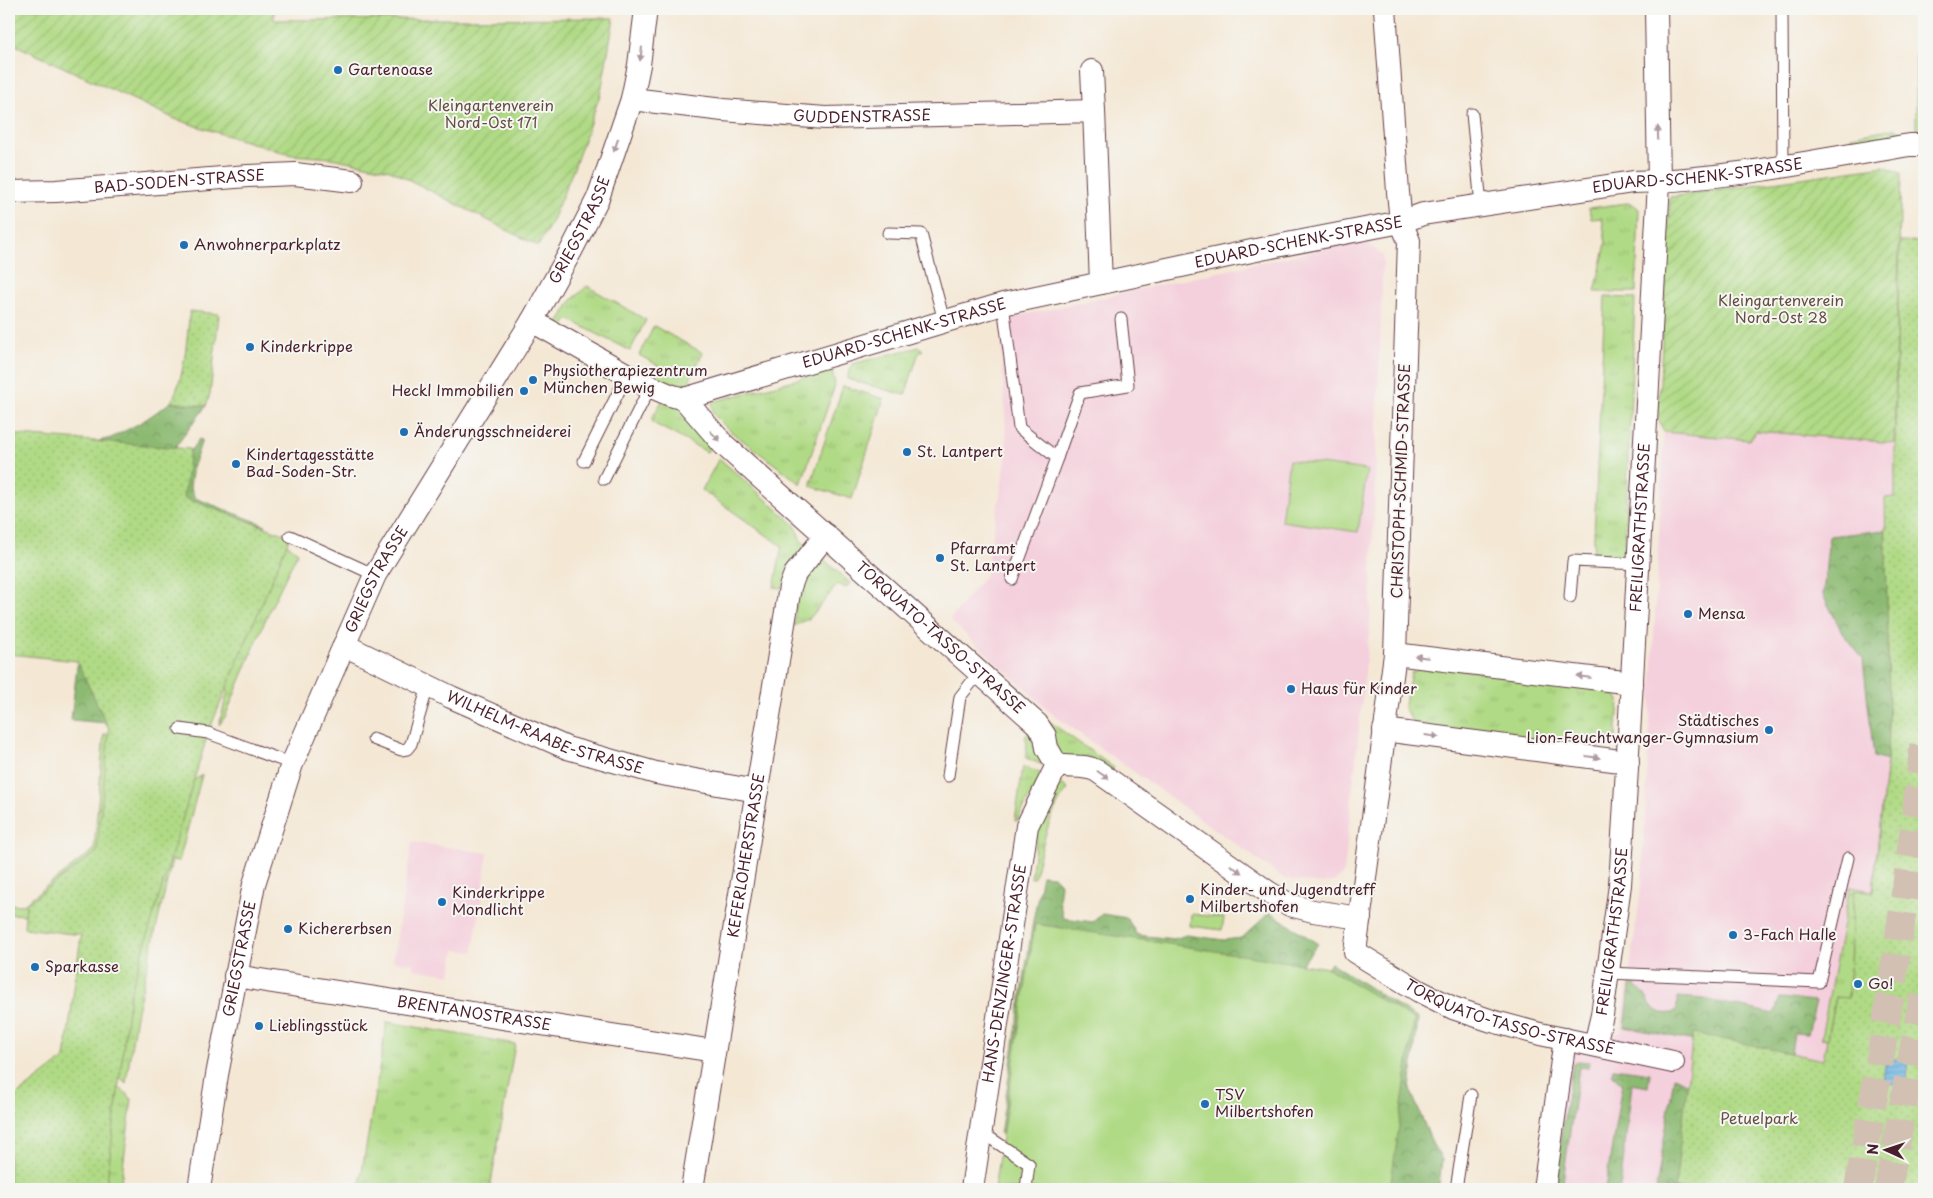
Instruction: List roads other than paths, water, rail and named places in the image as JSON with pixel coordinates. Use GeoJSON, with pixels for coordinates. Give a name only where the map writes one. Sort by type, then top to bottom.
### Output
{"type":"FeatureCollection","features":[{"type":"Feature","properties":{"kind":"street","name":"GRIEGSTRASSE"},"geometry":{"type":"LineString","coordinates":[[199,1189],[217,1075],[254,884],[292,764],[375,575],[532,321],[598,198],[632,99],[639,65],[646,9]]}},
{"type":"Feature","properties":{"kind":"street","name":"CHRISTOPH-SCHMID-STRASSE"},"geometry":{"type":"LineString","coordinates":[[1355,952],[1395,654],[1409,240],[1401,222],[1385,9]]}},
{"type":"Feature","properties":{"kind":"street","name":"FREILIGRATHSTRASSE"},"geometry":{"type":"LineString","coordinates":[[1595,1045],[1602,1016],[1620,885],[1628,762],[1659,182],[1656,9]]}},
{"type":"Feature","properties":{"kind":"street"},"geometry":{"type":"LineString","coordinates":[[1092,71],[1101,283]]}},
{"type":"Feature","properties":{"kind":"street","name":"GUDDENSTRASSE"},"geometry":{"type":"LineString","coordinates":[[632,99],[723,110],[825,118],[1094,112]]}},
{"type":"Feature","properties":{"kind":"street","name":"EDUARD-SCHENK-STRASSE"},"geometry":{"type":"LineString","coordinates":[[684,399],[1003,304],[1401,222],[1423,214],[1633,182],[1659,182],[1924,145]]}},
{"type":"Feature","properties":{"kind":"street","name":"BAD-SODEN-STRASSE"},"geometry":{"type":"LineString","coordinates":[[9,192],[56,191],[242,176],[295,174],[352,181]]}},
{"type":"Feature","properties":{"kind":"street","name":"TORQUATO-TASSO-STRASSE"},"geometry":{"type":"LineString","coordinates":[[532,321],[626,375],[650,387],[684,399],[723,444],[1036,724],[1045,736],[1047,748],[1057,765]]}},
{"type":"Feature","properties":{"kind":"street","name":"KEFERLOHERSTRASSE"},"geometry":{"type":"LineString","coordinates":[[692,1189],[792,579],[826,535]]}},
{"type":"Feature","properties":{"kind":"street","name":"WILHELM-RAABE-STRASSE"},"geometry":{"type":"LineString","coordinates":[[344,645],[428,686],[567,748],[656,773],[757,791]]}},
{"type":"Feature","properties":{"kind":"street"},"geometry":{"type":"LineString","coordinates":[[1395,654],[1632,683]]}},
{"type":"Feature","properties":{"kind":"street"},"geometry":{"type":"LineString","coordinates":[[1384,730],[1628,762]]}},
{"type":"Feature","properties":{"kind":"street"},"geometry":{"type":"LineString","coordinates":[[1057,765],[1067,767],[1089,766],[1268,892],[1290,905],[1313,912],[1360,918]]}},
{"type":"Feature","properties":{"kind":"street","name":"HANS-DENZINGER-STRASSE"},"geometry":{"type":"LineString","coordinates":[[972,1189],[1027,826],[1057,765]]}},
{"type":"Feature","properties":{"kind":"street","name":"TORQUATO-TASSO-STRASSE"},"geometry":{"type":"LineString","coordinates":[[1355,952],[1419,991],[1453,1008],[1492,1022],[1672,1062]]}},
{"type":"Feature","properties":{"kind":"street","name":"BRENTANOSTRASSE"},"geometry":{"type":"LineString","coordinates":[[235,976],[714,1051]]}},
{"type":"Feature","properties":{"kind":"street"},"geometry":{"type":"LineString","coordinates":[[1544,1189],[1565,1039]]}},
{"type":"Feature","properties":{"kind":"lane"},"geometry":{"type":"LineString","coordinates":[[1782,9],[1783,166]]}},
{"type":"Feature","properties":{"kind":"lane"},"geometry":{"type":"LineString","coordinates":[[1472,114],[1481,205]]}},
{"type":"Feature","properties":{"kind":"lane"},"geometry":{"type":"LineString","coordinates":[[888,233],[921,234],[944,321]]}},
{"type":"Feature","properties":{"kind":"lane"},"geometry":{"type":"LineString","coordinates":[[1003,304],[1020,428],[1056,458]]}},
{"type":"Feature","properties":{"kind":"lane"},"geometry":{"type":"LineString","coordinates":[[1012,579],[1080,393],[1128,385],[1121,318]]}},
{"type":"Feature","properties":{"kind":"lane"},"geometry":{"type":"LineString","coordinates":[[584,462],[626,375]]}},
{"type":"Feature","properties":{"kind":"lane"},"geometry":{"type":"LineString","coordinates":[[604,479],[650,387]]}},
{"type":"Feature","properties":{"kind":"lane"},"geometry":{"type":"LineString","coordinates":[[290,536],[375,575]]}},
{"type":"Feature","properties":{"kind":"lane"},"geometry":{"type":"LineString","coordinates":[[1570,597],[1573,561],[1639,564]]}},
{"type":"Feature","properties":{"kind":"lane"},"geometry":{"type":"LineString","coordinates":[[948,776],[960,697],[978,674]]}},
{"type":"Feature","properties":{"kind":"lane"},"geometry":{"type":"LineString","coordinates":[[373,739],[401,750],[407,750],[411,744],[428,686]]}},
{"type":"Feature","properties":{"kind":"lane"},"geometry":{"type":"LineString","coordinates":[[180,729],[208,733],[292,764]]}},
{"type":"Feature","properties":{"kind":"lane"},"geometry":{"type":"LineString","coordinates":[[1608,973],[1820,982],[1848,858]]}},
{"type":"Feature","properties":{"kind":"lane"},"geometry":{"type":"LineString","coordinates":[[1456,1189],[1471,1095]]}},
{"type":"Feature","properties":{"kind":"lane"},"geometry":{"type":"LineString","coordinates":[[981,1132],[1029,1164],[1026,1189]]}},
{"type":"Feature","properties":{"kind":"water"},"geometry":{"type":"Polygon","coordinates":[[[1886,1058],[1909,1061],[1906,1086],[1883,1082],[1886,1058]]]}},
{"type":"Feature","properties":{"kind":"tunnel"},"geometry":{"type":"LineString","coordinates":[[1858,1189],[1895,965],[1911,853],[1924,740]]}},
{"type":"Feature","properties":{"kind":"tunnel"},"geometry":{"type":"LineString","coordinates":[[1888,1189],[1924,990]]}},
{"type":"Feature","properties":{"kind":"place","name":"Gartenoase"},"geometry":{"type":"Point","coordinates":[338,70]}},
{"type":"Feature","properties":{"kind":"place","name":"Anwohnerparkplatz"},"geometry":{"type":"Point","coordinates":[184,245]}},
{"type":"Feature","properties":{"kind":"place","name":"Kinderkrippe"},"geometry":{"type":"Point","coordinates":[250,347]}},
{"type":"Feature","properties":{"kind":"place","name":"Physiotherapiezentrum München Bewig"},"geometry":{"type":"Point","coordinates":[533,380]}},
{"type":"Feature","properties":{"kind":"place","name":"Heckl Immobilien"},"geometry":{"type":"Point","coordinates":[524,391]}},
{"type":"Feature","properties":{"kind":"place","name":"Änderungsschneiderei"},"geometry":{"type":"Point","coordinates":[404,432]}},
{"type":"Feature","properties":{"kind":"place","name":"St. Lantpert"},"geometry":{"type":"Point","coordinates":[907,452]}},
{"type":"Feature","properties":{"kind":"place","name":"Kindertagesstätte Bad-Soden-Str."},"geometry":{"type":"Point","coordinates":[236,464]}},
{"type":"Feature","properties":{"kind":"place","name":"Pfarramt St. Lantpert"},"geometry":{"type":"Point","coordinates":[940,558]}},
{"type":"Feature","properties":{"kind":"place","name":"Mensa"},"geometry":{"type":"Point","coordinates":[1688,614]}},
{"type":"Feature","properties":{"kind":"place","name":"Haus für Kinder"},"geometry":{"type":"Point","coordinates":[1291,689]}},
{"type":"Feature","properties":{"kind":"place","name":"Städtisches Lion-Feuchtwanger-Gymnasium"},"geometry":{"type":"Point","coordinates":[1769,730]}},
{"type":"Feature","properties":{"kind":"place","name":"Kinder- und Jugendtreff Milbertshofen"},"geometry":{"type":"Point","coordinates":[1190,899]}},
{"type":"Feature","properties":{"kind":"place","name":"Kinderkrippe Mondlicht"},"geometry":{"type":"Point","coordinates":[442,902]}},
{"type":"Feature","properties":{"kind":"place","name":"Kichererbsen"},"geometry":{"type":"Point","coordinates":[288,929]}},
{"type":"Feature","properties":{"kind":"place","name":"3-Fach Halle"},"geometry":{"type":"Point","coordinates":[1733,935]}},
{"type":"Feature","properties":{"kind":"place","name":"Sparkasse"},"geometry":{"type":"Point","coordinates":[35,967]}},
{"type":"Feature","properties":{"kind":"place","name":"Go!"},"geometry":{"type":"Point","coordinates":[1858,984]}},
{"type":"Feature","properties":{"kind":"place","name":"Lieblingsstück"},"geometry":{"type":"Point","coordinates":[259,1026]}},
{"type":"Feature","properties":{"kind":"place","name":"TSV Milbertshofen"},"geometry":{"type":"Point","coordinates":[1205,1104]}},
{"type":"Feature","properties":{"kind":"park label","name":"Kleingartenverein Nord-Ost 171"},"geometry":{"type":"Point","coordinates":[491,114]}},
{"type":"Feature","properties":{"kind":"park label","name":"Kleingartenverein Nord-Ost 28"},"geometry":{"type":"Point","coordinates":[1781,310]}},
{"type":"Feature","properties":{"kind":"park label","name":"Petuelpark"},"geometry":{"type":"Point","coordinates":[1759,1119]}}]}
